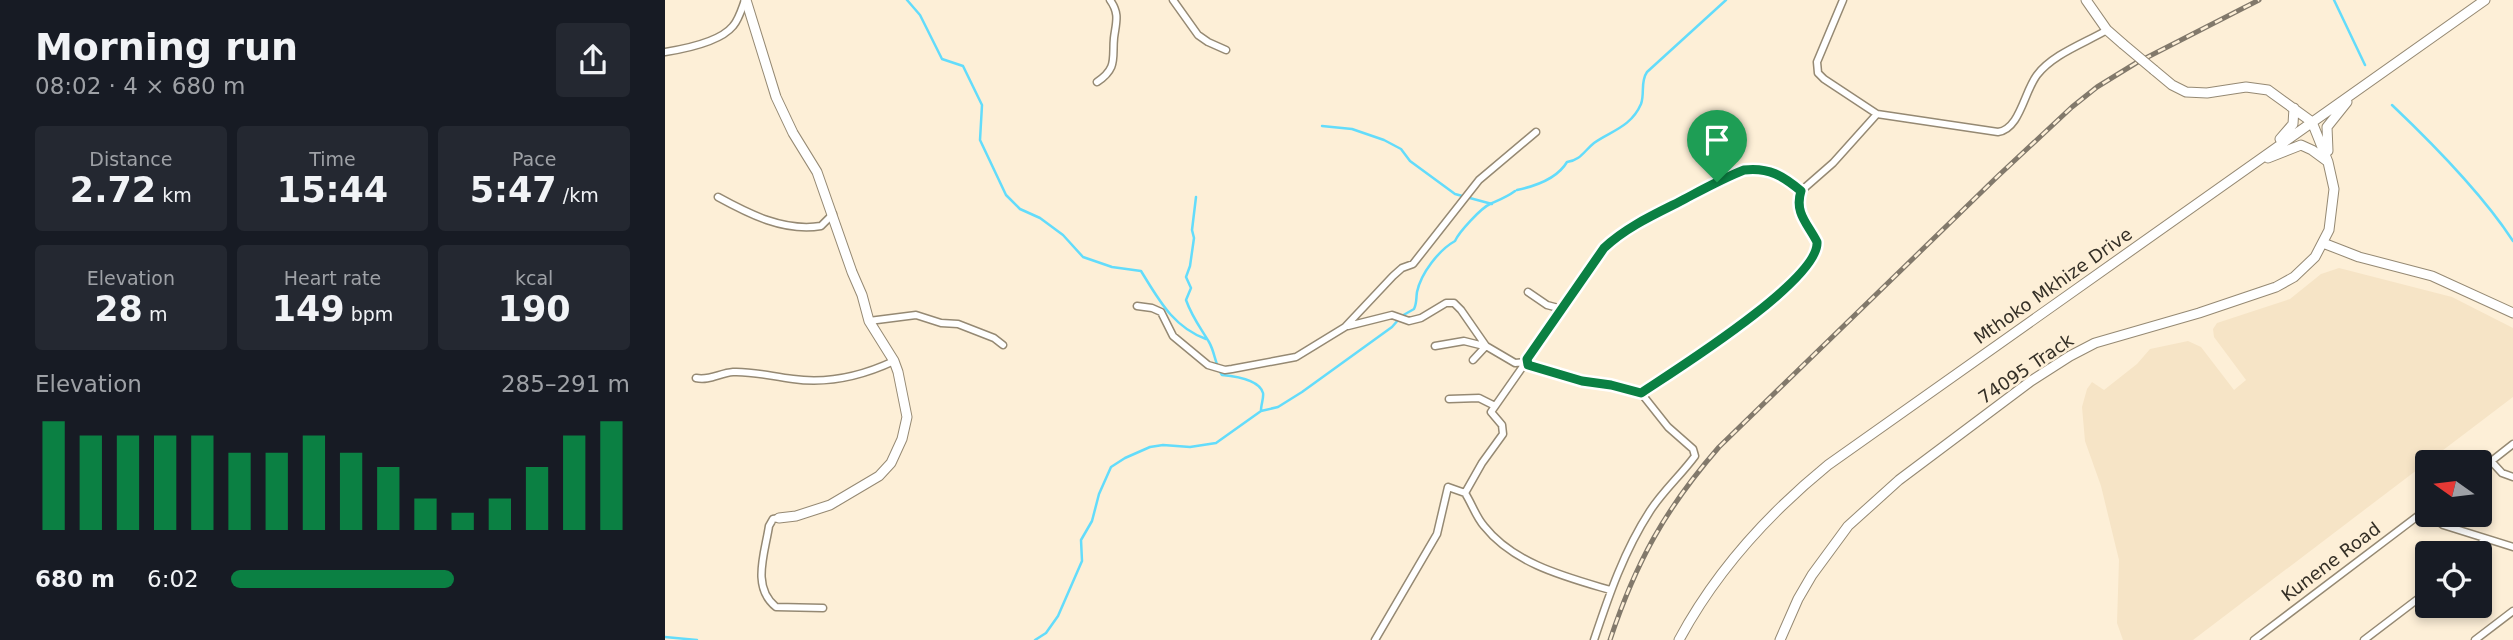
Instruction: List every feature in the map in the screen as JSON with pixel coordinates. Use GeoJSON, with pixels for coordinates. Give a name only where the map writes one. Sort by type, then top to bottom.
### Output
{"type":"FeatureCollection","features":[{"type":"Feature","properties":{"kind":"street"},"geometry":{"type":"LineString","coordinates":[[665,52],[699,45],[727,31],[734,25],[746,0]]}},
{"type":"Feature","properties":{"kind":"street"},"geometry":{"type":"LineString","coordinates":[[746,0],[776,97],[793,133],[817,172],[869,321],[894,361],[905,400],[907,417],[902,439],[891,463],[870,482],[830,505],[796,516],[773,519],[769,526],[760,580],[765,595],[776,607],[823,608]]}},
{"type":"Feature","properties":{"kind":"street"},"geometry":{"type":"LineString","coordinates":[[1097,82],[1109,72],[1115,56],[1114,37],[1118,15],[1112,3],[1123,0]]}},
{"type":"Feature","properties":{"kind":"street"},"geometry":{"type":"LineString","coordinates":[[1173,0],[1198,35],[1226,50]]}},
{"type":"Feature","properties":{"kind":"street"},"geometry":{"type":"LineString","coordinates":[[1843,0],[1816,67],[1824,79],[1877,114],[2005,131],[2015,124],[2030,85],[2048,63],[2107,30]]}},
{"type":"Feature","properties":{"kind":"street"},"geometry":{"type":"LineString","coordinates":[[2085,0],[2107,30],[2172,85],[2186,92],[2207,93],[2246,87],[2260,89],[2277,95],[2312,122]]}},
{"type":"Feature","properties":{"kind":"street","name":"Mthoko Mkhize Drive"},"geometry":{"type":"LineString","coordinates":[[1679,640],[1728,565],[1777,510],[1809,480],[1896,415],[2485,0]]}},
{"type":"Feature","properties":{"kind":"street"},"geometry":{"type":"LineString","coordinates":[[2333,177],[2326,141],[2327,127],[2357,91]]}},
{"type":"Feature","properties":{"kind":"street"},"geometry":{"type":"LineString","coordinates":[[2270,151],[2293,124],[2294,108]]}},
{"type":"Feature","properties":{"kind":"street"},"geometry":{"type":"LineString","coordinates":[[1641,393],[1763,308],[1813,258],[1817,242],[1799,211],[1801,191],[1833,163],[1877,114]]}},
{"type":"Feature","properties":{"kind":"street","name":"74095 Track"},"geometry":{"type":"LineString","coordinates":[[1780,640],[1812,575],[1848,526],[1899,480],[2031,381],[2095,343],[2276,287],[2304,268],[2323,243],[2333,212],[2333,177],[2312,122]]}},
{"type":"Feature","properties":{"kind":"street"},"geometry":{"type":"LineString","coordinates":[[1137,306],[1152,308],[1161,313],[1173,336],[1208,365],[1225,370],[1296,357],[1345,327],[1393,276],[1402,268],[1413,264],[1479,180],[1536,132]]}},
{"type":"Feature","properties":{"kind":"street"},"geometry":{"type":"LineString","coordinates":[[2248,167],[2296,145],[2307,146],[2328,162]]}},
{"type":"Feature","properties":{"kind":"street"},"geometry":{"type":"LineString","coordinates":[[1465,493],[1503,434],[1502,425],[1491,412],[1612,241],[1624,231],[1744,170],[1768,170],[1784,177],[1801,191]]}},
{"type":"Feature","properties":{"kind":"street"},"geometry":{"type":"LineString","coordinates":[[718,197],[757,216],[800,227],[821,226],[833,214]]}},
{"type":"Feature","properties":{"kind":"street"},"geometry":{"type":"LineString","coordinates":[[2323,243],[2359,257],[2432,276],[2513,313]]}},
{"type":"Feature","properties":{"kind":"street"},"geometry":{"type":"LineString","coordinates":[[1528,292],[1547,305],[1562,309]]}},
{"type":"Feature","properties":{"kind":"street"},"geometry":{"type":"LineString","coordinates":[[1345,327],[1392,315],[1409,321],[1421,318],[1446,303],[1454,303],[1486,346]]}},
{"type":"Feature","properties":{"kind":"street"},"geometry":{"type":"LineString","coordinates":[[869,321],[916,315],[941,323],[958,324],[994,338],[1003,345]]}},
{"type":"Feature","properties":{"kind":"street"},"geometry":{"type":"LineString","coordinates":[[1434,346],[1464,341],[1486,346],[1515,362],[1526,362],[1528,365],[1582,381],[1641,393],[1668,427],[1693,449],[1695,456],[1651,510],[1629,549],[1610,590],[1594,640]]}},
{"type":"Feature","properties":{"kind":"street"},"geometry":{"type":"LineString","coordinates":[[1473,360],[1486,346]]}},
{"type":"Feature","properties":{"kind":"street"},"geometry":{"type":"LineString","coordinates":[[696,378],[708,379],[734,372],[794,380],[823,380],[858,375],[894,361]]}},
{"type":"Feature","properties":{"kind":"street"},"geometry":{"type":"LineString","coordinates":[[1449,399],[1479,398],[1495,406]]}},
{"type":"Feature","properties":{"kind":"street"},"geometry":{"type":"LineString","coordinates":[[2492,460],[2513,444]]}},
{"type":"Feature","properties":{"kind":"street"},"geometry":{"type":"LineString","coordinates":[[2492,462],[2502,473],[2513,477]]}},
{"type":"Feature","properties":{"kind":"street"},"geometry":{"type":"LineString","coordinates":[[1375,640],[1405,589],[1402,589],[1437,534],[1448,487],[1465,493],[1481,523],[1511,550],[1549,571],[1610,590]]}},
{"type":"Feature","properties":{"kind":"street","name":"Kunene Road"},"geometry":{"type":"LineString","coordinates":[[2253,640],[2415,521]]}},
{"type":"Feature","properties":{"kind":"street"},"geometry":{"type":"LineString","coordinates":[[2452,527],[2513,547]]}},
{"type":"Feature","properties":{"kind":"street"},"geometry":{"type":"LineString","coordinates":[[2364,640],[2415,601]]}},
{"type":"Feature","properties":{"kind":"street"},"geometry":{"type":"LineString","coordinates":[[2475,640],[2513,611]]}},
{"type":"Feature","properties":{"kind":"shaded area"},"geometry":{"type":"Polygon","coordinates":[[[2339,268],[2452,297],[2513,328],[2513,397],[2443,450],[2415,450],[2415,471],[2193,640],[2123,640],[2117,623],[2119,560],[2101,486],[2085,441],[2082,407],[2087,389],[2092,382],[2104,390],[2137,364],[2150,349],[2188,341],[2201,347],[2234,390],[2246,380],[2214,337],[2213,329],[2217,323],[2290,299],[2321,274],[2339,268]]]}},
{"type":"Feature","properties":{"kind":"waterway"},"geometry":{"type":"LineString","coordinates":[[907,0],[920,15],[942,59],[963,66],[982,105],[980,140],[1006,195],[1020,209],[1040,218],[1063,235],[1083,257],[1112,267],[1141,271],[1176,320],[1194,334],[1206,339]]}},
{"type":"Feature","properties":{"kind":"waterway"},"geometry":{"type":"LineString","coordinates":[[1517,190],[1552,177],[1567,162],[1579,157],[1594,143],[1632,118],[1641,104],[1647,72],[1726,0]]}},
{"type":"Feature","properties":{"kind":"waterway"},"geometry":{"type":"LineString","coordinates":[[2334,0],[2365,65]]}},
{"type":"Feature","properties":{"kind":"waterway"},"geometry":{"type":"LineString","coordinates":[[2392,105],[2472,188],[2513,241]]}},
{"type":"Feature","properties":{"kind":"waterway"},"geometry":{"type":"LineString","coordinates":[[1322,126],[1352,129],[1384,140],[1401,149],[1410,161],[1455,194],[1492,204]]}},
{"type":"Feature","properties":{"kind":"waterway"},"geometry":{"type":"LineString","coordinates":[[1400,317],[1414,309],[1419,285],[1437,256],[1455,241],[1481,210],[1515,191]]}},
{"type":"Feature","properties":{"kind":"waterway"},"geometry":{"type":"LineString","coordinates":[[1196,197],[1192,230],[1194,238],[1186,277],[1191,288],[1186,300],[1211,346],[1222,375],[1245,379],[1261,388],[1261,410]]}},
{"type":"Feature","properties":{"kind":"waterway"},"geometry":{"type":"LineString","coordinates":[[1035,640],[1046,633],[1058,616],[1082,561],[1081,540],[1092,521],[1099,494],[1111,467],[1150,447],[1190,447],[1216,443],[1261,411],[1278,407],[1302,392],[1392,327],[1399,319]]}},
{"type":"Feature","properties":{"kind":"waterway"},"geometry":{"type":"LineString","coordinates":[[665,637],[697,640]]}},
{"type":"Feature","properties":{"kind":"railway"},"geometry":{"type":"LineString","coordinates":[[1610,640],[1630,586],[1654,538],[1683,492],[1719,447],[2072,107],[2097,87],[2136,63],[2259,0]]}},
{"type":"Feature","properties":{"kind":"route"},"geometry":{"type":"LineString","coordinates":[[1744,170],[1768,170],[1784,177],[1801,191],[1799,211],[1817,242],[1817,247],[1813,258],[1787,285],[1739,326],[1641,393],[1582,381],[1528,365],[1527,359],[1604,248],[1624,231],[1717,182],[1744,170]]}}]}
